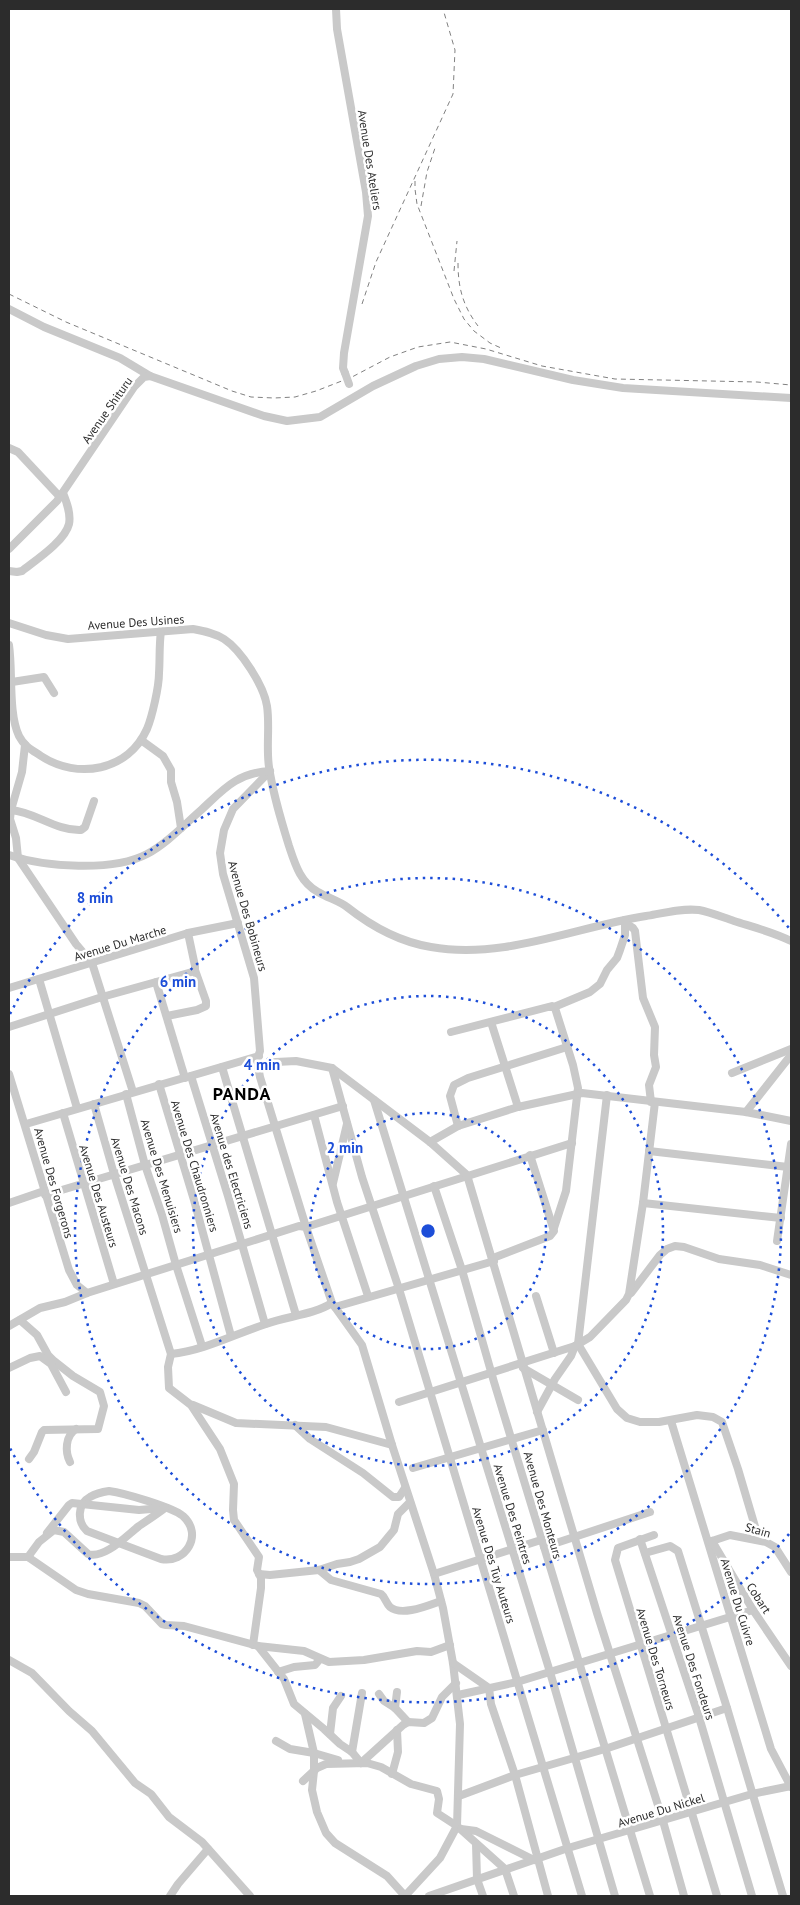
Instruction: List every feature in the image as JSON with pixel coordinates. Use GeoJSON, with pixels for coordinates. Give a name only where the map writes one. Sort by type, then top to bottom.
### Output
{"type":"FeatureCollection","features":[{"type":"Feature","properties":{"kind":"street","name":"Avenue Des Ateliers"},"geometry":{"type":"LineString","coordinates":[[336,9],[337,29],[366,192],[368,216],[344,353],[345,374],[354,396]]}},
{"type":"Feature","properties":{"kind":"street"},"geometry":{"type":"LineString","coordinates":[[9,309],[44,327],[120,358],[150,376]]}},
{"type":"Feature","properties":{"kind":"street"},"geometry":{"type":"LineString","coordinates":[[354,396],[395,374],[416,366],[439,359],[462,357],[484,359],[617,388],[791,398]]}},
{"type":"Feature","properties":{"kind":"street","name":"Avenue Shituru"},"geometry":{"type":"LineString","coordinates":[[9,549],[62,495],[134,387],[144,377],[150,376],[264,416],[287,421],[320,417],[354,396]]}},
{"type":"Feature","properties":{"kind":"street"},"geometry":{"type":"LineString","coordinates":[[9,448],[18,452],[62,495],[68,508],[69,522],[64,534],[56,543],[22,570],[9,571]]}},
{"type":"Feature","properties":{"kind":"street","name":"Avenue Des Usines"},"geometry":{"type":"LineString","coordinates":[[9,623],[58,639],[193,629],[206,631],[223,638],[237,651],[260,684],[265,697],[268,710],[270,771],[283,826],[300,876],[317,891],[347,907],[385,932],[429,947],[453,950],[498,948],[543,940],[625,921],[680,911],[698,910],[766,930],[791,941]]}},
{"type":"Feature","properties":{"kind":"street"},"geometry":{"type":"LineString","coordinates":[[9,645],[13,708],[17,730],[25,745],[43,758],[62,767],[89,770],[116,763],[129,754],[141,740],[150,720],[158,684],[161,632]]}},
{"type":"Feature","properties":{"kind":"street"},"geometry":{"type":"LineString","coordinates":[[12,682],[44,676],[54,693]]}},
{"type":"Feature","properties":{"kind":"street"},"geometry":{"type":"LineString","coordinates":[[141,740],[162,756],[171,770],[171,782],[177,800],[180,828]]}},
{"type":"Feature","properties":{"kind":"street"},"geometry":{"type":"LineString","coordinates":[[25,745],[22,772],[10,819],[16,838],[18,858],[76,944],[92,963]]}},
{"type":"Feature","properties":{"kind":"street"},"geometry":{"type":"LineString","coordinates":[[9,855],[68,866],[114,864],[144,856],[153,851],[234,781],[251,773],[270,771]]}},
{"type":"Feature","properties":{"kind":"street","name":"Avenue Des Bobineurs"},"geometry":{"type":"LineString","coordinates":[[270,771],[233,810],[222,836],[221,863],[255,983],[258,1066],[306,1227],[334,1305],[362,1345],[441,1600],[458,1695],[460,1724],[459,1828]]}},
{"type":"Feature","properties":{"kind":"street"},"geometry":{"type":"LineString","coordinates":[[11,810],[27,813],[59,826],[81,830],[85,827],[94,801]]}},
{"type":"Feature","properties":{"kind":"street"},"geometry":{"type":"LineString","coordinates":[[451,1032],[554,1007],[590,992],[600,984],[607,970],[617,958],[625,935],[625,921]]}},
{"type":"Feature","properties":{"kind":"street"},"geometry":{"type":"LineString","coordinates":[[625,921],[635,931],[643,998],[655,1027],[654,1055],[656,1067],[649,1085],[653,1102],[649,1151],[629,1294]]}},
{"type":"Feature","properties":{"kind":"street","name":"Avenue Du Marche"},"geometry":{"type":"LineString","coordinates":[[9,988],[188,933],[238,923]]}},
{"type":"Feature","properties":{"kind":"street"},"geometry":{"type":"LineString","coordinates":[[167,1016],[197,1010],[206,1006],[195,970],[188,933]]}},
{"type":"Feature","properties":{"kind":"street","name":"Avenue Des Menuisiers"},"geometry":{"type":"LineString","coordinates":[[92,963],[129,1093],[145,1165],[202,1346]]}},
{"type":"Feature","properties":{"kind":"street"},"geometry":{"type":"LineString","coordinates":[[9,1027],[195,970]]}},
{"type":"Feature","properties":{"kind":"street"},"geometry":{"type":"LineString","coordinates":[[39,978],[78,1108]]}},
{"type":"Feature","properties":{"kind":"street","name":"Avenue des Electriciens"},"geometry":{"type":"LineString","coordinates":[[156,982],[212,1144],[265,1324]]}},
{"type":"Feature","properties":{"kind":"street"},"geometry":{"type":"LineString","coordinates":[[392,1445],[326,1427],[295,1425],[262,1426],[236,1423],[191,1405],[178,1397],[169,1388],[168,1368],[171,1354],[187,1351],[296,1315],[462,1270],[493,1260],[550,1236],[554,1232],[566,1191],[577,1095],[577,1080],[554,1007]]}},
{"type":"Feature","properties":{"kind":"street"},"geometry":{"type":"LineString","coordinates":[[491,1022],[518,1108]]}},
{"type":"Feature","properties":{"kind":"street"},"geometry":{"type":"LineString","coordinates":[[458,1126],[450,1096],[454,1085],[468,1078],[504,1066],[568,1047]]}},
{"type":"Feature","properties":{"kind":"street"},"geometry":{"type":"LineString","coordinates":[[732,1073],[791,1049]]}},
{"type":"Feature","properties":{"kind":"street"},"geometry":{"type":"LineString","coordinates":[[746,1112],[791,1055]]}},
{"type":"Feature","properties":{"kind":"street"},"geometry":{"type":"LineString","coordinates":[[26,1124],[259,1056]]}},
{"type":"Feature","properties":{"kind":"street"},"geometry":{"type":"LineString","coordinates":[[258,1066],[276,1062],[296,1061],[332,1068],[430,1142],[467,1175],[609,1653],[663,1821],[684,1896]]}},
{"type":"Feature","properties":{"kind":"street"},"geometry":{"type":"LineString","coordinates":[[222,1067],[296,1315]]}},
{"type":"Feature","properties":{"kind":"street","name":"Avenue Des Tuy Auteurs"},"geometry":{"type":"LineString","coordinates":[[332,1068],[371,1206],[399,1288],[582,1896]]}},
{"type":"Feature","properties":{"kind":"street","name":"Avenue Des Forgerons"},"geometry":{"type":"LineString","coordinates":[[9,1074],[26,1124],[44,1193],[69,1270],[78,1285],[87,1293]]}},
{"type":"Feature","properties":{"kind":"street","name":"Avenue Des Chaudronniers"},"geometry":{"type":"LineString","coordinates":[[159,1084],[232,1336]]}},
{"type":"Feature","properties":{"kind":"street"},"geometry":{"type":"LineString","coordinates":[[430,1142],[458,1126],[518,1108],[587,1093],[746,1112],[791,1121]]}},
{"type":"Feature","properties":{"kind":"street"},"geometry":{"type":"LineString","coordinates":[[537,1412],[576,1345],[607,1095]]}},
{"type":"Feature","properties":{"kind":"street","name":"Avenue Des Peintres"},"geometry":{"type":"LineString","coordinates":[[374,1100],[550,1672],[573,1758],[615,1896]]}},
{"type":"Feature","properties":{"kind":"street"},"geometry":{"type":"LineString","coordinates":[[9,1102],[18,1103]]}},
{"type":"Feature","properties":{"kind":"street","name":"Avenue Des Macons"},"geometry":{"type":"LineString","coordinates":[[94,1104],[171,1354]]}},
{"type":"Feature","properties":{"kind":"street"},"geometry":{"type":"LineString","coordinates":[[9,1203],[84,1183],[343,1106]]}},
{"type":"Feature","properties":{"kind":"street","name":"Avenue Des Austeurs"},"geometry":{"type":"LineString","coordinates":[[63,1113],[114,1284]]}},
{"type":"Feature","properties":{"kind":"street"},"geometry":{"type":"LineString","coordinates":[[314,1115],[332,1185],[368,1296]]}},
{"type":"Feature","properties":{"kind":"street"},"geometry":{"type":"LineString","coordinates":[[332,1185],[348,1122]]}},
{"type":"Feature","properties":{"kind":"street"},"geometry":{"type":"LineString","coordinates":[[9,1326],[40,1308],[66,1302],[114,1284],[299,1226],[306,1227],[342,1216],[572,1142]]}},
{"type":"Feature","properties":{"kind":"street"},"geometry":{"type":"LineString","coordinates":[[777,1241],[791,1144]]}},
{"type":"Feature","properties":{"kind":"street"},"geometry":{"type":"LineString","coordinates":[[649,1151],[788,1167]]}},
{"type":"Feature","properties":{"kind":"street"},"geometry":{"type":"LineString","coordinates":[[530,1155],[554,1228]]}},
{"type":"Feature","properties":{"kind":"street","name":"Avenue Des Monteurs"},"geometry":{"type":"LineString","coordinates":[[434,1186],[462,1270],[578,1663],[650,1896]]}},
{"type":"Feature","properties":{"kind":"street"},"geometry":{"type":"LineString","coordinates":[[643,1203],[780,1218]]}},
{"type":"Feature","properties":{"kind":"street"},"geometry":{"type":"LineString","coordinates":[[398,1402],[491,1372],[523,1366],[576,1345],[590,1337],[601,1326],[660,1255],[667,1249],[675,1246],[684,1246],[719,1259],[760,1265],[791,1275]]}},
{"type":"Feature","properties":{"kind":"street"},"geometry":{"type":"LineString","coordinates":[[536,1296],[554,1353]]}},
{"type":"Feature","properties":{"kind":"street"},"geometry":{"type":"LineString","coordinates":[[20,1320],[37,1335],[48,1355],[54,1361],[73,1376],[100,1392],[104,1406],[99,1428],[92,1430],[50,1429],[43,1431],[29,1459]]}},
{"type":"Feature","properties":{"kind":"street"},"geometry":{"type":"LineString","coordinates":[[576,1345],[617,1409],[621,1414],[633,1421],[671,1421],[680,1417],[697,1415],[713,1417],[722,1422],[759,1540]]}},
{"type":"Feature","properties":{"kind":"street"},"geometry":{"type":"LineString","coordinates":[[9,1368],[30,1358],[40,1356],[51,1364],[66,1392]]}},
{"type":"Feature","properties":{"kind":"street"},"geometry":{"type":"LineString","coordinates":[[523,1366],[578,1400]]}},
{"type":"Feature","properties":{"kind":"street"},"geometry":{"type":"LineString","coordinates":[[191,1405],[211,1434],[231,1472],[235,1488],[234,1520],[259,1557],[257,1570],[261,1578],[261,1588],[255,1646],[284,1679],[294,1704],[352,1752],[361,1763]]}},
{"type":"Feature","properties":{"kind":"street","name":"Avenue Du Cuivre"},"geometry":{"type":"LineString","coordinates":[[671,1421],[710,1542],[771,1748],[791,1786]]}},
{"type":"Feature","properties":{"kind":"street"},"geometry":{"type":"LineString","coordinates":[[295,1425],[310,1439],[363,1473],[393,1496],[399,1497],[406,1488]]}},
{"type":"Feature","properties":{"kind":"street"},"geometry":{"type":"LineString","coordinates":[[70,1462],[67,1455],[67,1443],[76,1429]]}},
{"type":"Feature","properties":{"kind":"street"},"geometry":{"type":"LineString","coordinates":[[413,1468],[543,1430]]}},
{"type":"Feature","properties":{"kind":"street"},"geometry":{"type":"LineString","coordinates":[[109,1491],[123,1493],[165,1508],[183,1516],[190,1526],[192,1538],[191,1543],[182,1556],[173,1559],[161,1560],[91,1533],[83,1527],[79,1519],[82,1505],[92,1496],[109,1491]]}},
{"type":"Feature","properties":{"kind":"street"},"geometry":{"type":"LineString","coordinates":[[259,1574],[270,1575],[319,1570],[359,1559],[380,1547],[394,1530],[398,1514],[410,1502]]}},
{"type":"Feature","properties":{"kind":"street"},"geometry":{"type":"LineString","coordinates":[[28,1557],[72,1503],[139,1510],[165,1508]]}},
{"type":"Feature","properties":{"kind":"street"},"geometry":{"type":"LineString","coordinates":[[45,1537],[54,1530],[60,1531],[84,1552],[92,1555],[118,1543],[165,1508]]}},
{"type":"Feature","properties":{"kind":"street"},"geometry":{"type":"LineString","coordinates":[[434,1574],[512,1550],[575,1537],[650,1512]]}},
{"type":"Feature","properties":{"kind":"street","name":"Avenue Des Torneurs"},"geometry":{"type":"LineString","coordinates":[[654,1535],[618,1548],[615,1560],[717,1896]]}},
{"type":"Feature","properties":{"kind":"street","name":"Stain"},"geometry":{"type":"LineString","coordinates":[[710,1542],[730,1535],[759,1540],[775,1547],[790,1567]]}},
{"type":"Feature","properties":{"kind":"street","name":"Avenue Des Fondeurs"},"geometry":{"type":"LineString","coordinates":[[640,1539],[699,1718],[752,1896]]}},
{"type":"Feature","properties":{"kind":"street","name":"Cobart"},"geometry":{"type":"LineString","coordinates":[[710,1542],[791,1666]]}},
{"type":"Feature","properties":{"kind":"street"},"geometry":{"type":"LineString","coordinates":[[645,1553],[670,1546],[678,1551],[727,1708],[782,1896]]}},
{"type":"Feature","properties":{"kind":"street"},"geometry":{"type":"LineString","coordinates":[[9,1557],[28,1557],[76,1590],[139,1603],[145,1606],[162,1624],[184,1626],[255,1646],[304,1651],[320,1659],[334,1662],[364,1660],[417,1651],[434,1651],[450,1645]]}},
{"type":"Feature","properties":{"kind":"street"},"geometry":{"type":"LineString","coordinates":[[319,1570],[331,1580],[381,1594],[390,1606],[396,1609],[417,1609],[441,1600]]}},
{"type":"Feature","properties":{"kind":"street"},"geometry":{"type":"LineString","coordinates":[[458,1695],[517,1682],[753,1610]]}},
{"type":"Feature","properties":{"kind":"street"},"geometry":{"type":"LineString","coordinates":[[278,1672],[294,1667],[314,1665],[320,1659]]}},
{"type":"Feature","properties":{"kind":"street"},"geometry":{"type":"LineString","coordinates":[[9,1660],[24,1667],[36,1677],[92,1731],[135,1783],[151,1794],[169,1818],[194,1835],[250,1896]]}},
{"type":"Feature","properties":{"kind":"street"},"geometry":{"type":"LineString","coordinates":[[453,1663],[489,1688],[491,1704],[515,1775],[536,1860],[548,1896]]}},
{"type":"Feature","properties":{"kind":"street"},"geometry":{"type":"LineString","coordinates":[[361,1763],[408,1722],[424,1723],[432,1718],[442,1697],[456,1682]]}},
{"type":"Feature","properties":{"kind":"street"},"geometry":{"type":"LineString","coordinates":[[352,1752],[362,1692]]}},
{"type":"Feature","properties":{"kind":"street"},"geometry":{"type":"LineString","coordinates":[[395,1708],[397,1692]]}},
{"type":"Feature","properties":{"kind":"street"},"geometry":{"type":"LineString","coordinates":[[379,1694],[386,1703],[395,1708],[408,1722]]}},
{"type":"Feature","properties":{"kind":"street"},"geometry":{"type":"LineString","coordinates":[[330,1734],[333,1708],[341,1696]]}},
{"type":"Feature","properties":{"kind":"street"},"geometry":{"type":"LineString","coordinates":[[459,1796],[515,1775],[605,1749],[727,1708]]}},
{"type":"Feature","properties":{"kind":"street"},"geometry":{"type":"LineString","coordinates":[[306,1714],[314,1753],[312,1790],[317,1812],[326,1833],[335,1843],[387,1876],[405,1896],[440,1858],[459,1828]]}},
{"type":"Feature","properties":{"kind":"street"},"geometry":{"type":"LineString","coordinates":[[392,1774],[398,1752],[397,1730]]}},
{"type":"Feature","properties":{"kind":"street"},"geometry":{"type":"LineString","coordinates":[[276,1741],[290,1750],[314,1753],[350,1763]]}},
{"type":"Feature","properties":{"kind":"street"},"geometry":{"type":"LineString","coordinates":[[303,1781],[314,1771],[326,1764],[361,1763],[374,1765],[410,1784],[437,1791],[439,1794],[438,1813],[459,1828],[505,1869],[514,1896]]}},
{"type":"Feature","properties":{"kind":"street","name":"Avenue Du Nickel"},"geometry":{"type":"LineString","coordinates":[[429,1896],[446,1894],[478,1879],[568,1848],[752,1794],[791,1786]]}},
{"type":"Feature","properties":{"kind":"street"},"geometry":{"type":"LineString","coordinates":[[459,1828],[476,1831],[536,1860]]}},
{"type":"Feature","properties":{"kind":"street"},"geometry":{"type":"LineString","coordinates":[[476,1844],[478,1879],[483,1896]]}},
{"type":"Feature","properties":{"kind":"street"},"geometry":{"type":"LineString","coordinates":[[170,1896],[208,1849]]}},
{"type":"Feature","properties":{"kind":"railway"},"geometry":{"type":"LineString","coordinates":[[362,304],[376,262],[453,94],[455,50],[443,9]]}},
{"type":"Feature","properties":{"kind":"railway"},"geometry":{"type":"LineString","coordinates":[[421,206],[427,172],[435,148]]}},
{"type":"Feature","properties":{"kind":"railway"},"geometry":{"type":"LineString","coordinates":[[415,181],[417,204],[454,299],[464,319],[474,331],[490,343],[501,348]]}},
{"type":"Feature","properties":{"kind":"railway"},"geometry":{"type":"LineString","coordinates":[[454,271],[457,241]]}},
{"type":"Feature","properties":{"kind":"railway"},"geometry":{"type":"LineString","coordinates":[[458,263],[462,296],[478,326]]}},
{"type":"Feature","properties":{"kind":"railway"},"geometry":{"type":"LineString","coordinates":[[9,294],[66,322],[232,391],[251,397],[295,397],[352,377],[390,357],[418,347],[450,342],[486,349],[542,366],[615,379],[757,382],[791,385]]}},
{"type":"Feature","properties":{"kind":"district","name":"PANDA"},"geometry":{"type":"Point","coordinates":[242,1093]}}]}
